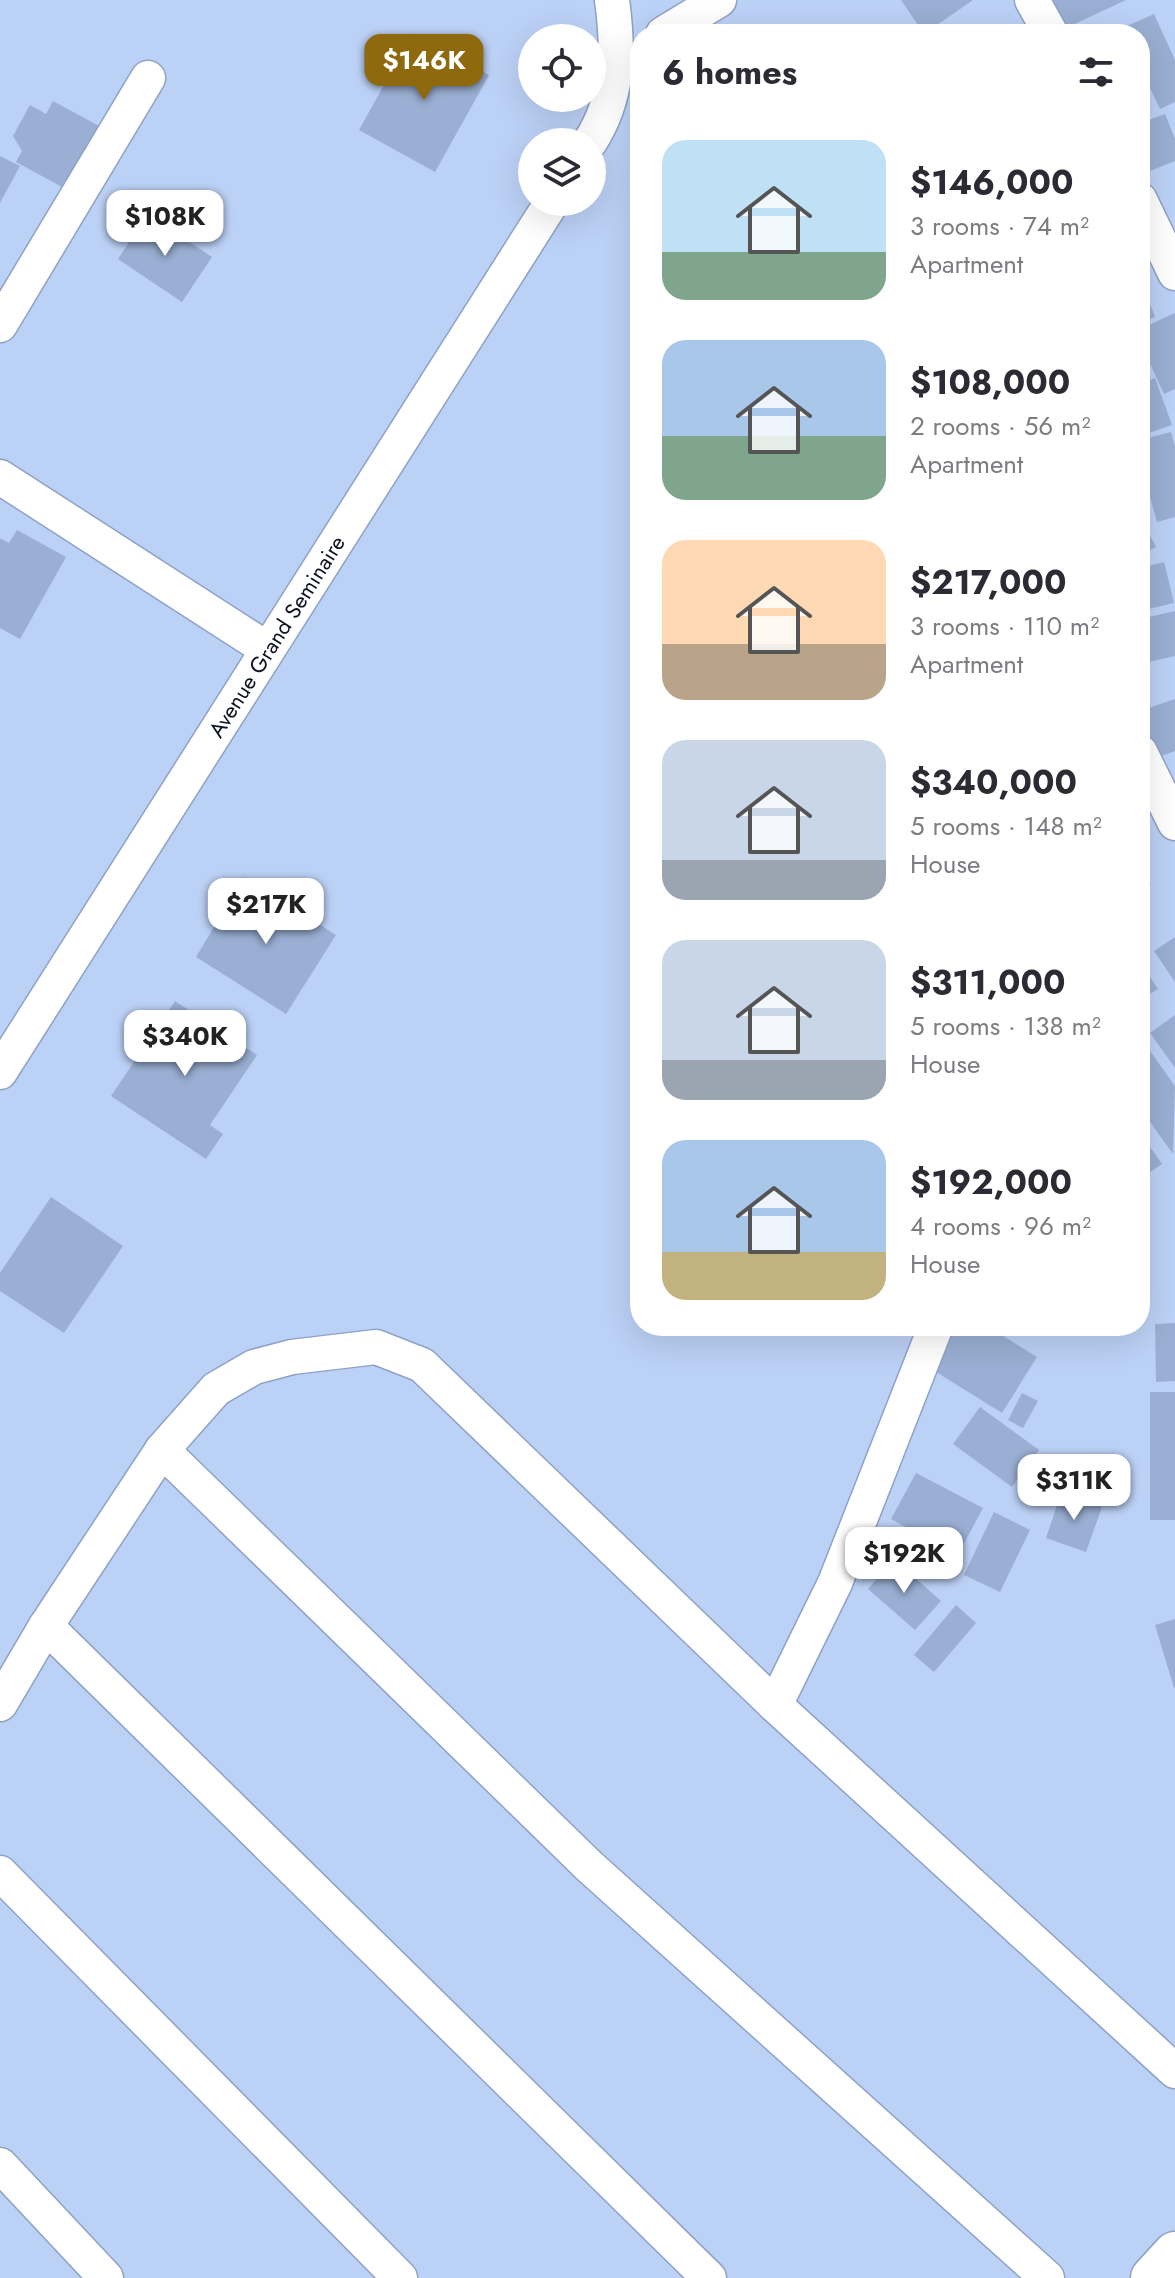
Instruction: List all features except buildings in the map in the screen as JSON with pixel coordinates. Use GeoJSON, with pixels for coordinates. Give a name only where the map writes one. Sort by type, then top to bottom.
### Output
{"type":"FeatureCollection","features":[{"type":"Feature","properties":{"kind":"highway"},"geometry":{"type":"LineString","coordinates":[[1153,2278],[1175,2254]]}},
{"type":"Feature","properties":{"kind":"street"},"geometry":{"type":"LineString","coordinates":[[599,128],[629,55],[612,0]]}},
{"type":"Feature","properties":{"kind":"street"},"geometry":{"type":"LineString","coordinates":[[679,24],[719,0]]}},
{"type":"Feature","properties":{"kind":"street"},"geometry":{"type":"LineString","coordinates":[[1032,0],[1045,24]]}},
{"type":"Feature","properties":{"kind":"street"},"geometry":{"type":"LineString","coordinates":[[0,325],[148,78]]}},
{"type":"Feature","properties":{"kind":"street","name":"Avenue Grand Seminaire"},"geometry":{"type":"LineString","coordinates":[[0,1072],[543,216]]}},
{"type":"Feature","properties":{"kind":"street"},"geometry":{"type":"LineString","coordinates":[[1150,221],[1175,273]]}},
{"type":"Feature","properties":{"kind":"street"},"geometry":{"type":"LineString","coordinates":[[0,477],[267,649]]}},
{"type":"Feature","properties":{"kind":"street"},"geometry":{"type":"LineString","coordinates":[[1150,772],[1175,823]]}},
{"type":"Feature","properties":{"kind":"street"},"geometry":{"type":"LineString","coordinates":[[775,1705],[835,1583],[932,1336]]}},
{"type":"Feature","properties":{"kind":"street"},"geometry":{"type":"LineString","coordinates":[[0,1704],[46,1626],[162,1450],[216,1389],[254,1367],[292,1357],[376,1347],[422,1365],[775,1705],[1175,2071]]}},
{"type":"Feature","properties":{"kind":"street"},"geometry":{"type":"LineString","coordinates":[[162,1450],[589,1866],[1047,2278]]}},
{"type":"Feature","properties":{"kind":"street"},"geometry":{"type":"LineString","coordinates":[[46,1626],[709,2278]]}},
{"type":"Feature","properties":{"kind":"street"},"geometry":{"type":"LineString","coordinates":[[0,1873],[400,2278]]}},
{"type":"Feature","properties":{"kind":"street"},"geometry":{"type":"LineString","coordinates":[[0,2165],[106,2278]]}}]}
